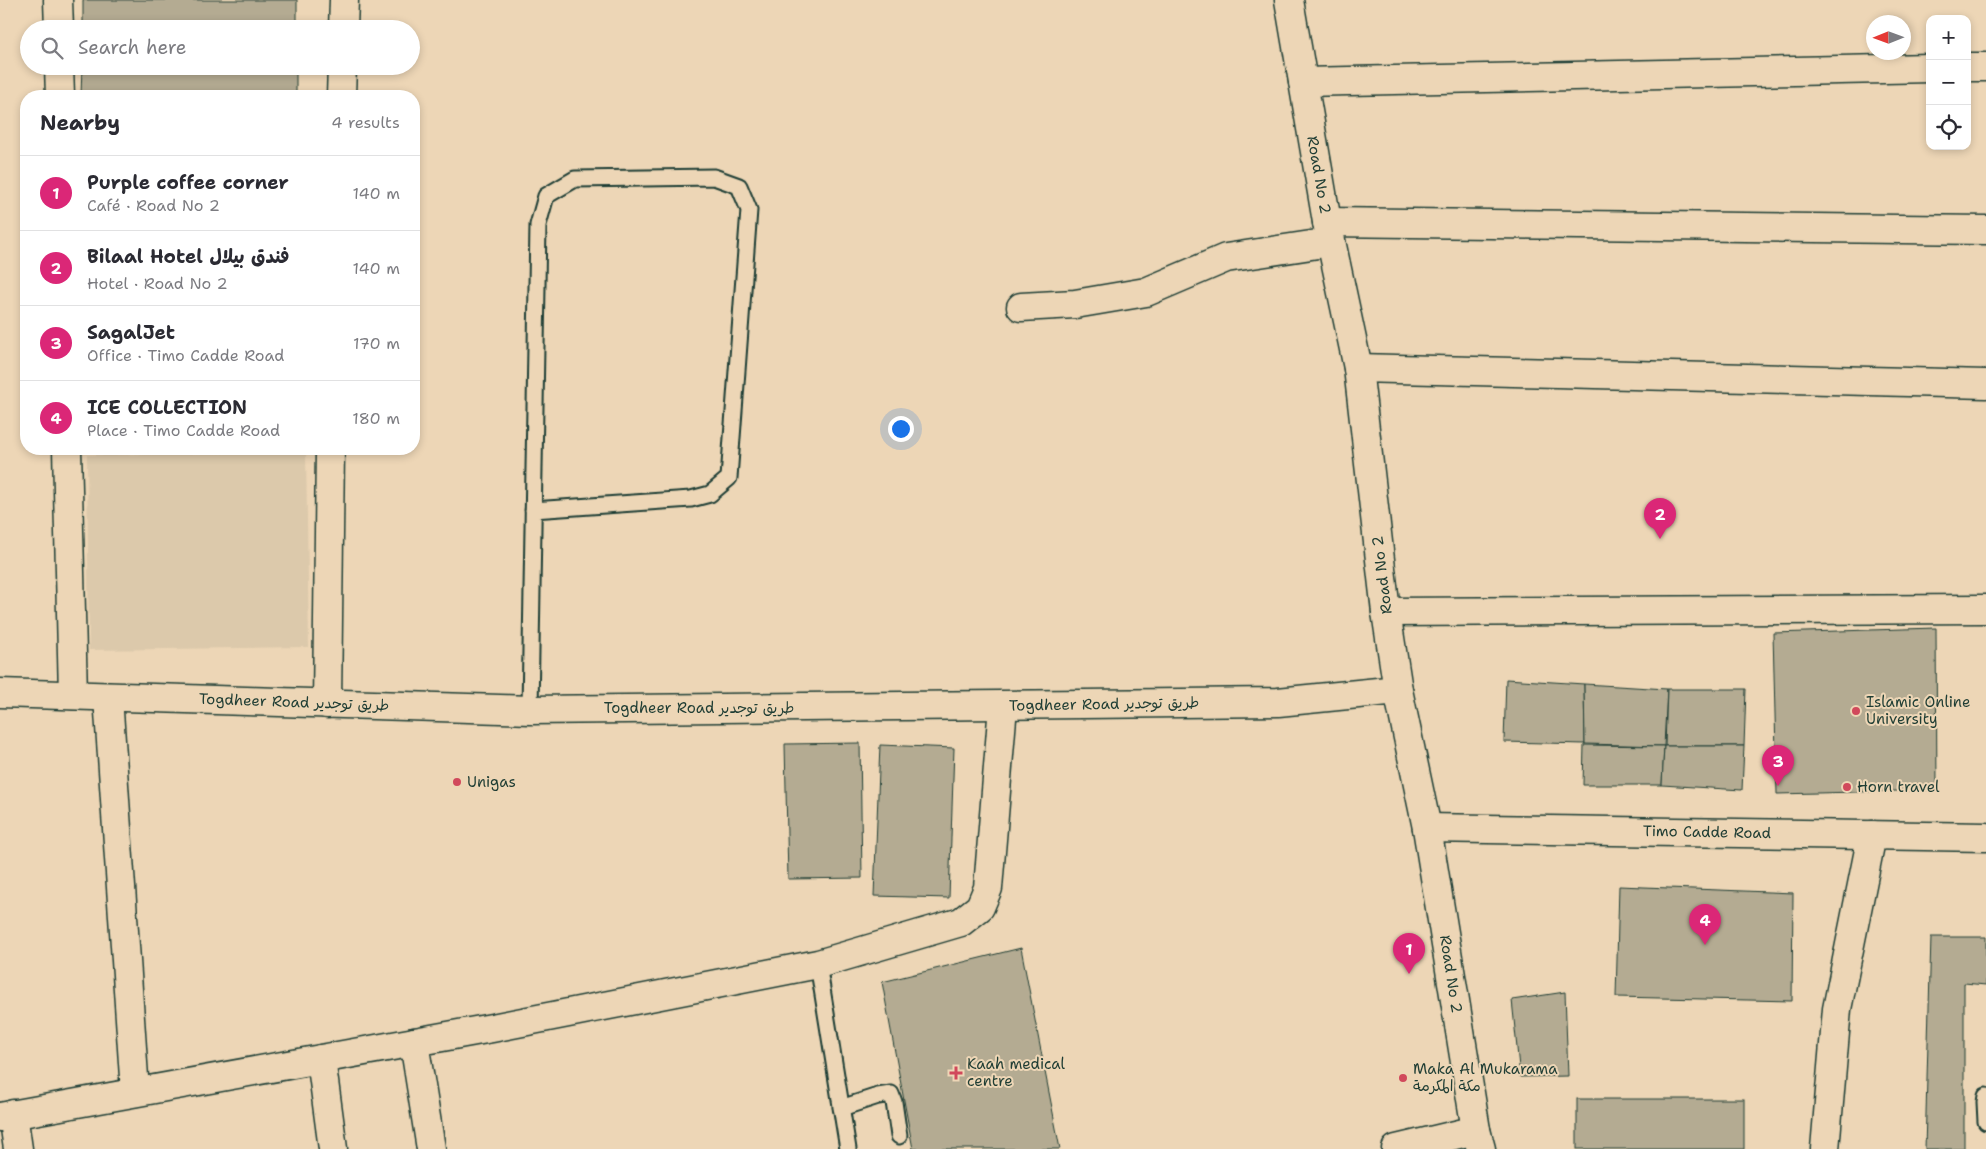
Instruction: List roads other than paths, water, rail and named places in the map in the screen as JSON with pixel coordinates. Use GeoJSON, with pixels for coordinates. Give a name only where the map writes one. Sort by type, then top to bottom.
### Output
{"type":"FeatureCollection","features":[{"type":"Feature","properties":{"kind":"street"},"geometry":{"type":"LineString","coordinates":[[58,0],[58,20]]}},
{"type":"Feature","properties":{"kind":"street"},"geometry":{"type":"LineString","coordinates":[[343,20],[344,0]]}},
{"type":"Feature","properties":{"kind":"street","name":"Road No 2"},"geometry":{"type":"LineString","coordinates":[[1289,0],[1329,232],[1358,368],[1386,612],[1398,690],[1427,828],[1479,1139]]}},
{"type":"Feature","properties":{"kind":"street"},"geometry":{"type":"LineString","coordinates":[[1971,67],[1986,67]]}},
{"type":"Feature","properties":{"kind":"street"},"geometry":{"type":"LineString","coordinates":[[1303,82],[1926,68]]}},
{"type":"Feature","properties":{"kind":"street"},"geometry":{"type":"LineString","coordinates":[[59,75],[60,90]]}},
{"type":"Feature","properties":{"kind":"street"},"geometry":{"type":"LineString","coordinates":[[341,90],[342,75]]}},
{"type":"Feature","properties":{"kind":"street"},"geometry":{"type":"LineString","coordinates":[[1021,307],[1075,304],[1146,292],[1226,258],[1329,232],[1986,230]]}},
{"type":"Feature","properties":{"kind":"street"},"geometry":{"type":"LineString","coordinates":[[1358,368],[1986,384]]}},
{"type":"Feature","properties":{"kind":"street"},"geometry":{"type":"LineString","coordinates":[[67,455],[73,695]]}},
{"type":"Feature","properties":{"kind":"street"},"geometry":{"type":"LineString","coordinates":[[327,704],[330,455]]}},
{"type":"Feature","properties":{"kind":"street"},"geometry":{"type":"LineString","coordinates":[[1386,612],[1986,609]]}},
{"type":"Feature","properties":{"kind":"street","name":"Togdheer Road طريق توجدير"},"geometry":{"type":"LineString","coordinates":[[0,693],[530,710],[1278,702],[1398,690]]}},
{"type":"Feature","properties":{"kind":"street"},"geometry":{"type":"LineString","coordinates":[[108,696],[135,1092]]}},
{"type":"Feature","properties":{"kind":"street"},"geometry":{"type":"LineString","coordinates":[[18,1149],[6,1116],[414,1042],[818,964],[961,922],[980,908],[988,888],[1003,706]]}},
{"type":"Feature","properties":{"kind":"street","name":"Timo Cadde Road"},"geometry":{"type":"LineString","coordinates":[[1427,828],[1986,837]]}},
{"type":"Feature","properties":{"kind":"street"},"geometry":{"type":"LineString","coordinates":[[1825,1149],[1837,1009],[1872,835]]}},
{"type":"Feature","properties":{"kind":"street"},"geometry":{"type":"LineString","coordinates":[[414,1042],[431,1149]]}},
{"type":"Feature","properties":{"kind":"street"},"geometry":{"type":"LineString","coordinates":[[321,1059],[333,1149]]}},
{"type":"Feature","properties":{"kind":"street"},"geometry":{"type":"LineString","coordinates":[[1396,1149],[1479,1139]]}},
{"type":"Feature","properties":{"kind":"lane"},"geometry":{"type":"LineString","coordinates":[[530,710],[538,225],[546,196],[576,179],[714,177],[739,186],[749,210],[729,478],[710,494],[691,499],[534,510]]}},
{"type":"Feature","properties":{"kind":"lane"},"geometry":{"type":"LineString","coordinates":[[818,964],[848,1149]]}},
{"type":"Feature","properties":{"kind":"lane"},"geometry":{"type":"LineString","coordinates":[[841,1108],[878,1096],[891,1094],[899,1136]]}},
{"type":"Feature","properties":{"kind":"lane"},"geometry":{"type":"LineString","coordinates":[[1986,1096],[1984,1102],[1986,1122]]}},
{"type":"Feature","properties":{"kind":"place","name":"Bilaal Hotel فندق بيلال"},"geometry":{"type":"Point","coordinates":[1660,539]}},
{"type":"Feature","properties":{"kind":"place","name":"Islamic Online University"},"geometry":{"type":"Point","coordinates":[1856,711]}},
{"type":"Feature","properties":{"kind":"place","name":"Unigas"},"geometry":{"type":"Point","coordinates":[457,782]}},
{"type":"Feature","properties":{"kind":"place","name":"SagalJet"},"geometry":{"type":"Point","coordinates":[1778,786]}},
{"type":"Feature","properties":{"kind":"place","name":"Horn travel"},"geometry":{"type":"Point","coordinates":[1847,787]}},
{"type":"Feature","properties":{"kind":"place","name":"ICE COLLECTION"},"geometry":{"type":"Point","coordinates":[1705,945]}},
{"type":"Feature","properties":{"kind":"place","name":"Purple coffee corner"},"geometry":{"type":"Point","coordinates":[1409,974]}},
{"type":"Feature","properties":{"kind":"place","name":"Kaah medical centre"},"geometry":{"type":"Point","coordinates":[956,1073]}},
{"type":"Feature","properties":{"kind":"place","name":"Maka Al Mukarama مكة المكرمة"},"geometry":{"type":"Point","coordinates":[1403,1078]}}]}
